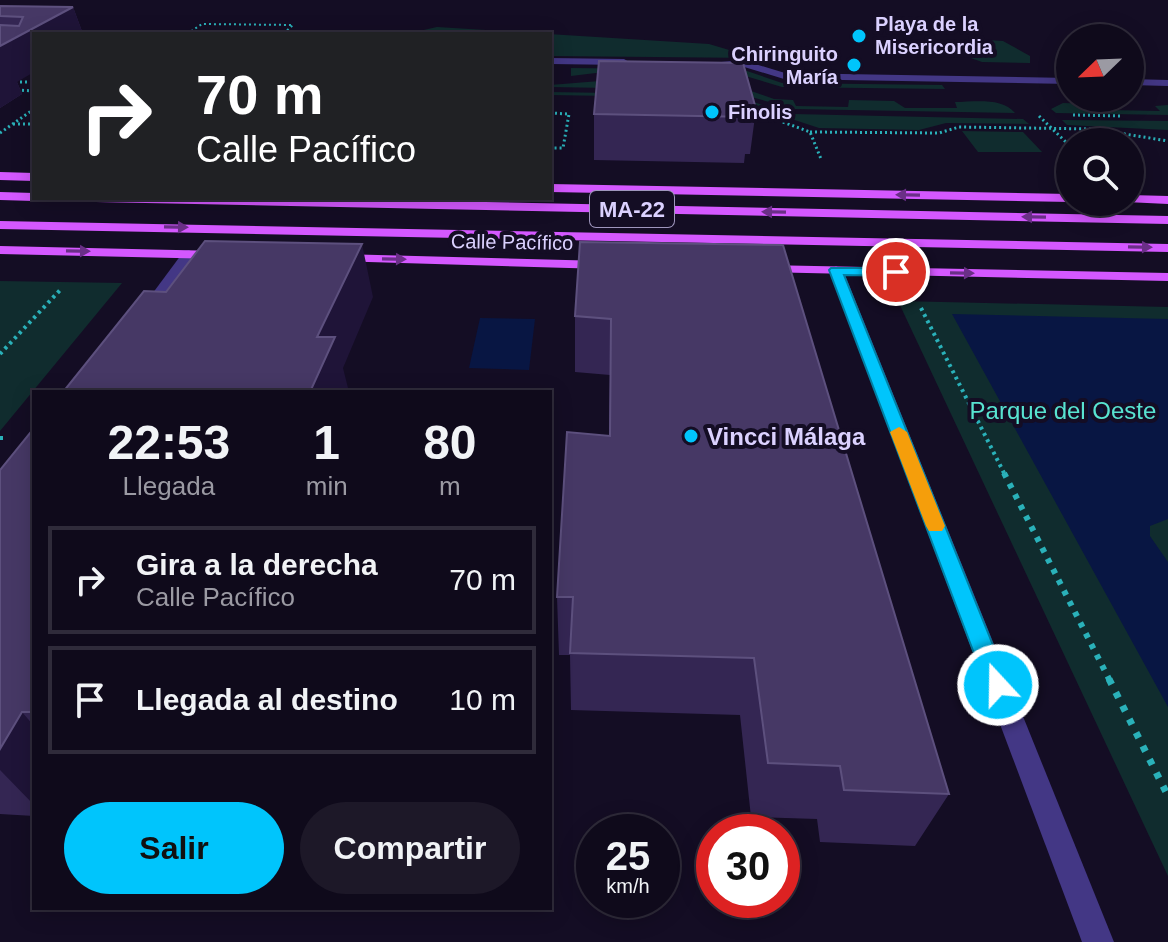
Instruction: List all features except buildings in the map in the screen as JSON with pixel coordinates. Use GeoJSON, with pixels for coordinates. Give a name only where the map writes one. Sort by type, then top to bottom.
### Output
{"type":"FeatureCollection","features":[{"type":"Feature","properties":{"kind":"main road"},"geometry":{"type":"LineString","coordinates":[[0,176],[32,177]]}},
{"type":"Feature","properties":{"kind":"main road"},"geometry":{"type":"LineString","coordinates":[[552,188],[1056,198]]}},
{"type":"Feature","properties":{"kind":"main road"},"geometry":{"type":"LineString","coordinates":[[0,196],[32,197]]}},
{"type":"Feature","properties":{"kind":"main road"},"geometry":{"type":"LineString","coordinates":[[1144,199],[1168,200]]}},
{"type":"Feature","properties":{"kind":"main road","name":"Calle Pacífico"},"geometry":{"type":"LineString","coordinates":[[193,200],[1168,220]]}},
{"type":"Feature","properties":{"kind":"main road","name":"Calle Pacífico"},"geometry":{"type":"LineString","coordinates":[[0,225],[1168,248]]}},
{"type":"Feature","properties":{"kind":"main road"},"geometry":{"type":"LineString","coordinates":[[0,250],[233,255]]}},
{"type":"Feature","properties":{"kind":"main road","name":"Calle Pacífico"},"geometry":{"type":"LineString","coordinates":[[327,258],[613,265]]}},
{"type":"Feature","properties":{"kind":"main road"},"geometry":{"type":"LineString","coordinates":[[740,268],[1168,277]]}},
{"type":"Feature","properties":{"kind":"street"},"geometry":{"type":"LineString","coordinates":[[552,61],[639,62]]}},
{"type":"Feature","properties":{"kind":"street"},"geometry":{"type":"LineString","coordinates":[[698,63],[742,63],[784,76],[1056,81]]}},
{"type":"Feature","properties":{"kind":"street"},"geometry":{"type":"LineString","coordinates":[[1144,82],[1168,83]]}},
{"type":"Feature","properties":{"kind":"street"},"geometry":{"type":"LineString","coordinates":[[141,320],[189,254]]}},
{"type":"Feature","properties":{"kind":"street"},"geometry":{"type":"LineString","coordinates":[[836,270],[1098,942]]}},
{"type":"Feature","properties":{"kind":"path"},"geometry":{"type":"LineString","coordinates":[[190,32],[202,24],[293,25],[285,32]]}},
{"type":"Feature","properties":{"kind":"path"},"geometry":{"type":"LineString","coordinates":[[0,82],[32,82]]}},
{"type":"Feature","properties":{"kind":"path"},"geometry":{"type":"LineString","coordinates":[[11,90],[32,91]]}},
{"type":"Feature","properties":{"kind":"path"},"geometry":{"type":"LineString","coordinates":[[741,107],[810,132],[939,133],[959,127],[1094,129],[1168,141]]}},
{"type":"Feature","properties":{"kind":"path"},"geometry":{"type":"LineString","coordinates":[[0,133],[32,110]]}},
{"type":"Feature","properties":{"kind":"path"},"geometry":{"type":"LineString","coordinates":[[552,113],[569,114],[563,148],[552,148]]}},
{"type":"Feature","properties":{"kind":"path"},"geometry":{"type":"LineString","coordinates":[[12,124],[32,124]]}},
{"type":"Feature","properties":{"kind":"path"},"geometry":{"type":"LineString","coordinates":[[810,132],[824,165]]}},
{"type":"Feature","properties":{"kind":"path"},"geometry":{"type":"LineString","coordinates":[[0,354],[67,282]]}},
{"type":"Feature","properties":{"kind":"path"},"geometry":{"type":"LineString","coordinates":[[921,307],[1168,796]]}},
{"type":"Feature","properties":{"kind":"path"},"geometry":{"type":"LineString","coordinates":[[0,342],[12,342]]}},
{"type":"Feature","properties":{"kind":"green space"},"geometry":{"type":"Polygon","coordinates":[[[437,27],[517,32],[415,32],[437,27]]]}},
{"type":"Feature","properties":{"kind":"green space"},"geometry":{"type":"Polygon","coordinates":[[[552,34],[709,44],[756,58],[552,56],[552,34]]]}},
{"type":"Feature","properties":{"kind":"green space"},"geometry":{"type":"Polygon","coordinates":[[[971,39],[1003,41],[1030,56],[1030,63],[982,62],[946,49],[952,42],[971,39]]]}},
{"type":"Feature","properties":{"kind":"green space"},"geometry":{"type":"Polygon","coordinates":[[[571,68],[744,70],[782,83],[942,85],[945,89],[782,87],[742,75],[604,72],[571,76],[571,68]]]}},
{"type":"Feature","properties":{"kind":"green space"},"geometry":{"type":"Polygon","coordinates":[[[600,81],[731,84],[774,99],[793,100],[796,106],[848,107],[849,100],[894,101],[905,108],[957,108],[955,102],[987,102],[1003,105],[1015,113],[795,109],[726,90],[552,85],[600,81]]]}},
{"type":"Feature","properties":{"kind":"green space"},"geometry":{"type":"Polygon","coordinates":[[[552,92],[730,95],[793,114],[1023,119],[1029,124],[946,123],[919,130],[819,128],[728,98],[552,95],[552,92]]]}},
{"type":"Feature","properties":{"kind":"green space"},"geometry":{"type":"Polygon","coordinates":[[[1168,105],[1168,115],[1056,113],[1051,109],[1056,106],[1056,112],[1144,112],[1160,111],[1155,106],[1168,105]]]}},
{"type":"Feature","properties":{"kind":"green space"},"geometry":{"type":"Polygon","coordinates":[[[1062,120],[1168,121],[1168,130],[1144,128],[1067,125],[1062,120]]]}},
{"type":"Feature","properties":{"kind":"green space"},"geometry":{"type":"Polygon","coordinates":[[[962,131],[1023,132],[1042,152],[978,152],[962,131]]]}},
{"type":"Feature","properties":{"kind":"green space"},"geometry":{"type":"Polygon","coordinates":[[[0,281],[122,283],[32,390],[0,431],[0,281]]]}},
{"type":"Feature","properties":{"kind":"green space","name":"Parque del Oeste"},"geometry":{"type":"Polygon","coordinates":[[[898,301],[1168,307],[1168,876],[898,301]]]}},
{"type":"Feature","properties":{"kind":"water"},"geometry":{"type":"Polygon","coordinates":[[[952,314],[1168,319],[1168,519],[1150,526],[1150,536],[1168,562],[1168,707],[952,314]]]}},
{"type":"Feature","properties":{"kind":"water"},"geometry":{"type":"Polygon","coordinates":[[[480,318],[535,319],[529,370],[469,368],[480,318]]]}},
{"type":"Feature","properties":{"kind":"slow traffic"},"geometry":{"type":"LineString","coordinates":[[899,432],[935,526]]}},
{"type":"Feature","properties":{"kind":"place","name":"Playa de la Misericordia"},"geometry":{"type":"Point","coordinates":[859,36]}},
{"type":"Feature","properties":{"kind":"place","name":"Chiringuito María"},"geometry":{"type":"Point","coordinates":[854,65]}},
{"type":"Feature","properties":{"kind":"place","name":"Finolis"},"geometry":{"type":"Point","coordinates":[712,112]}},
{"type":"Feature","properties":{"kind":"place","name":"Vincci Málaga"},"geometry":{"type":"Point","coordinates":[691,436]}},
{"type":"Feature","properties":{"kind":"route"},"geometry":{"type":"LineString","coordinates":[[896,272],[836,270],[998,685]]}}]}
